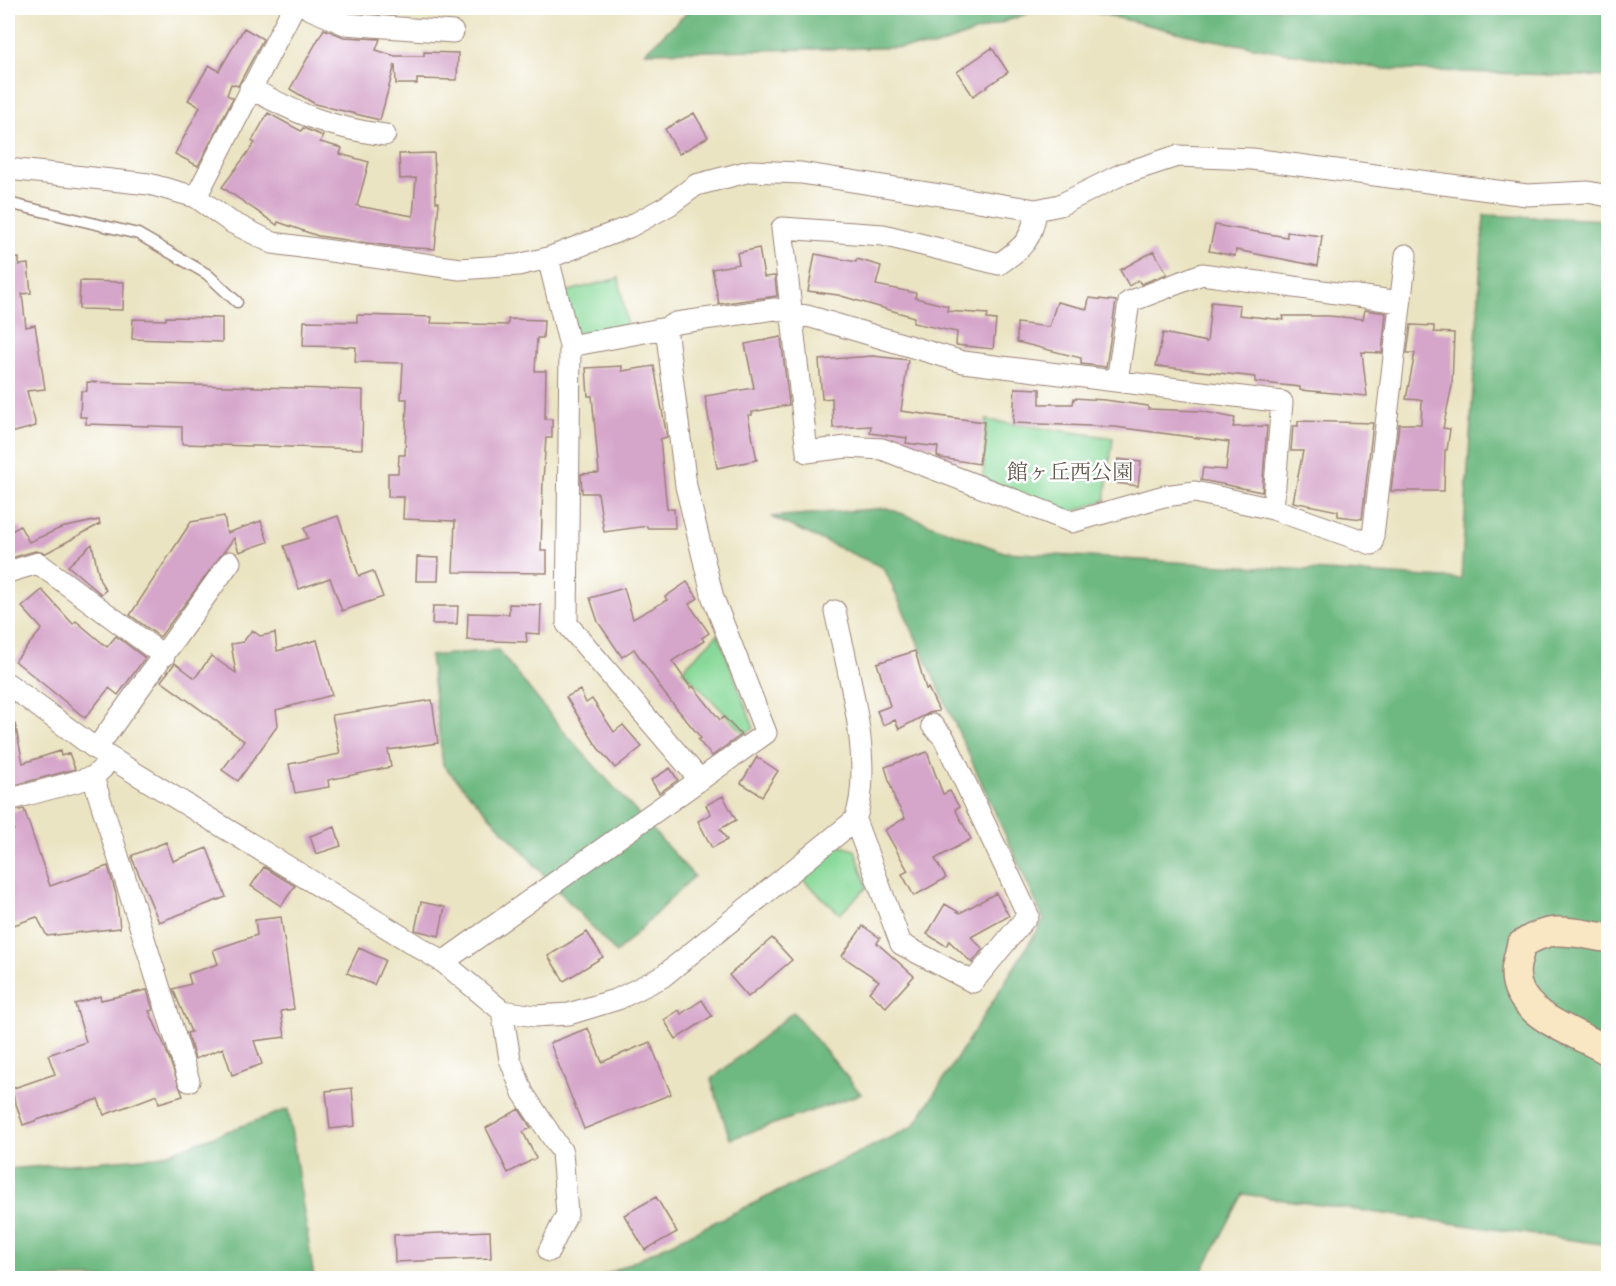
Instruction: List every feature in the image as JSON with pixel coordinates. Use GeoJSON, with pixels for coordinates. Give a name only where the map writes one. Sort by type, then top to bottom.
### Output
{"type":"FeatureCollection","features":[{"type":"Feature","properties":{"kind":"street"},"geometry":{"type":"LineString","coordinates":[[196,197],[293,8]]}},
{"type":"Feature","properties":{"kind":"street"},"geometry":{"type":"LineString","coordinates":[[308,8],[345,24],[453,32]]}},
{"type":"Feature","properties":{"kind":"street"},"geometry":{"type":"LineString","coordinates":[[250,88],[295,113],[350,131],[385,135]]}},
{"type":"Feature","properties":{"kind":"street"},"geometry":{"type":"LineString","coordinates":[[8,169],[149,184],[196,197],[231,222],[273,243],[460,269],[518,265],[548,258],[629,227],[669,205],[696,185],[750,171],[801,173],[1036,210],[1060,205],[1122,174],[1177,156],[1252,159],[1527,195],[1588,192],[1608,196]]}},
{"type":"Feature","properties":{"kind":"street"},"geometry":{"type":"LineString","coordinates":[[1036,210],[1029,238],[1024,247],[999,264],[883,235],[782,228],[807,453],[847,447],[882,449],[1072,522],[1164,496],[1195,492],[1273,509],[1372,544],[1406,255]]}},
{"type":"Feature","properties":{"kind":"street"},"geometry":{"type":"LineString","coordinates":[[548,258],[570,346],[567,624],[700,780]]}},
{"type":"Feature","properties":{"kind":"street"},"geometry":{"type":"LineString","coordinates":[[1117,381],[1129,302],[1202,274],[1400,302]]}},
{"type":"Feature","properties":{"kind":"street"},"geometry":{"type":"LineString","coordinates":[[570,346],[666,328],[676,323],[775,309],[963,362],[1281,402],[1273,509]]}},
{"type":"Feature","properties":{"kind":"street"},"geometry":{"type":"LineString","coordinates":[[443,962],[766,733],[713,597],[686,486],[666,328]]}},
{"type":"Feature","properties":{"kind":"street"},"geometry":{"type":"LineString","coordinates":[[189,1081],[93,777],[104,754],[164,656],[230,562]]}},
{"type":"Feature","properties":{"kind":"street"},"geometry":{"type":"LineString","coordinates":[[8,573],[38,563],[164,656]]}},
{"type":"Feature","properties":{"kind":"street"},"geometry":{"type":"LineString","coordinates":[[835,611],[852,691],[863,780],[855,820],[901,944],[974,982],[1028,915],[944,738],[932,725]]}},
{"type":"Feature","properties":{"kind":"street"},"geometry":{"type":"LineString","coordinates":[[8,684],[104,754],[443,962],[502,1011],[535,1016],[568,1014],[618,999],[662,977],[855,820]]}},
{"type":"Feature","properties":{"kind":"street"},"geometry":{"type":"LineString","coordinates":[[8,800],[93,777]]}},
{"type":"Feature","properties":{"kind":"street"},"geometry":{"type":"LineString","coordinates":[[1608,938],[1563,932],[1540,933],[1521,945],[1515,970],[1520,991],[1545,1021],[1608,1051]]}},
{"type":"Feature","properties":{"kind":"street"},"geometry":{"type":"LineString","coordinates":[[502,1011],[510,1059],[523,1094],[562,1152],[567,1214],[549,1251]]}},
{"type":"Feature","properties":{"kind":"lane"},"geometry":{"type":"LineString","coordinates":[[8,203],[138,234],[207,274],[237,302]]}},
{"type":"Feature","properties":{"kind":"green space"},"geometry":{"type":"Polygon","coordinates":[[[692,8],[1043,8],[933,47],[645,52],[692,8]]]}},
{"type":"Feature","properties":{"kind":"green space"},"geometry":{"type":"Polygon","coordinates":[[[1077,8],[1608,8],[1608,77],[1382,69],[1202,38],[1077,8]]]}},
{"type":"Feature","properties":{"kind":"green space"},"geometry":{"type":"Polygon","coordinates":[[[1484,215],[1608,220],[1608,1245],[1243,1194],[1199,1278],[599,1278],[914,1126],[1044,920],[884,568],[771,517],[887,508],[1004,552],[1461,579],[1484,215]]]}},
{"type":"Feature","properties":{"kind":"green space"},"geometry":{"type":"Polygon","coordinates":[[[619,278],[627,325],[575,334],[565,292],[619,278]]]}},
{"type":"Feature","properties":{"kind":"green space","name":"館ヶ丘西公園"},"geometry":{"type":"Polygon","coordinates":[[[986,420],[1113,438],[1105,500],[1070,513],[983,480],[986,420]]]}},
{"type":"Feature","properties":{"kind":"green space"},"geometry":{"type":"Polygon","coordinates":[[[718,634],[754,728],[745,734],[682,670],[718,634]]]}},
{"type":"Feature","properties":{"kind":"green space"},"geometry":{"type":"Polygon","coordinates":[[[498,650],[564,732],[694,876],[616,953],[443,765],[430,656],[498,650]]]}},
{"type":"Feature","properties":{"kind":"green space"},"geometry":{"type":"Polygon","coordinates":[[[838,845],[855,850],[867,887],[840,914],[801,878],[838,845]]]}},
{"type":"Feature","properties":{"kind":"green space"},"geometry":{"type":"Polygon","coordinates":[[[793,1012],[861,1094],[730,1139],[711,1080],[793,1012]]]}},
{"type":"Feature","properties":{"kind":"green space"},"geometry":{"type":"Polygon","coordinates":[[[288,1109],[314,1278],[8,1278],[8,1169],[157,1157],[288,1109]]]}},
{"type":"Feature","properties":{"kind":"building"},"geometry":{"type":"Polygon","coordinates":[[[339,8],[392,8],[390,15],[339,8]]]}},
{"type":"Feature","properties":{"kind":"building"},"geometry":{"type":"Polygon","coordinates":[[[244,28],[263,39],[238,86],[231,84],[227,95],[233,98],[198,166],[175,154],[200,107],[188,100],[209,65],[219,71],[244,28]]]}},
{"type":"Feature","properties":{"kind":"building"},"geometry":{"type":"Polygon","coordinates":[[[324,29],[344,37],[380,39],[376,50],[395,56],[424,56],[424,52],[458,53],[457,80],[417,79],[417,84],[396,84],[395,64],[380,120],[315,104],[290,89],[324,29]]]}},
{"type":"Feature","properties":{"kind":"building"},"geometry":{"type":"Polygon","coordinates":[[[992,48],[1008,72],[973,96],[957,72],[992,48]]]}},
{"type":"Feature","properties":{"kind":"building"},"geometry":{"type":"Polygon","coordinates":[[[268,113],[301,131],[303,128],[323,136],[320,142],[342,148],[340,154],[369,162],[357,206],[413,216],[416,178],[400,179],[399,154],[434,153],[436,202],[439,202],[435,249],[396,247],[318,236],[278,222],[277,225],[222,187],[255,143],[252,141],[268,113]]]}},
{"type":"Feature","properties":{"kind":"building"},"geometry":{"type":"Polygon","coordinates":[[[694,113],[708,137],[679,154],[665,129],[694,113]]]}},
{"type":"Feature","properties":{"kind":"building"},"geometry":{"type":"Polygon","coordinates":[[[1215,225],[1287,237],[1287,232],[1322,236],[1318,266],[1236,250],[1235,256],[1209,251],[1215,225]]]}},
{"type":"Feature","properties":{"kind":"building"},"geometry":{"type":"Polygon","coordinates":[[[759,248],[764,277],[775,276],[777,296],[719,304],[712,269],[739,264],[737,253],[759,248]]]}},
{"type":"Feature","properties":{"kind":"building"},"geometry":{"type":"Polygon","coordinates":[[[1154,251],[1167,274],[1141,284],[1138,280],[1129,286],[1120,270],[1154,251]]]}},
{"type":"Feature","properties":{"kind":"building"},"geometry":{"type":"Polygon","coordinates":[[[815,254],[856,262],[857,259],[881,266],[876,285],[916,293],[915,298],[948,306],[947,311],[988,314],[987,319],[996,320],[993,349],[956,345],[957,332],[913,323],[914,317],[838,295],[808,291],[815,254]]]}},
{"type":"Feature","properties":{"kind":"building"},"geometry":{"type":"Polygon","coordinates":[[[19,258],[19,265],[28,264],[31,293],[22,294],[26,327],[35,325],[45,389],[27,391],[36,426],[8,434],[8,259],[19,258]]]}},
{"type":"Feature","properties":{"kind":"building"},"geometry":{"type":"Polygon","coordinates":[[[80,281],[124,282],[123,310],[79,309],[80,281]]]}},
{"type":"Feature","properties":{"kind":"building"},"geometry":{"type":"Polygon","coordinates":[[[1089,298],[1116,301],[1106,367],[1081,364],[1081,358],[1017,342],[1017,323],[1049,327],[1057,302],[1087,309],[1089,298]]]}},
{"type":"Feature","properties":{"kind":"building"},"geometry":{"type":"Polygon","coordinates":[[[1211,302],[1240,305],[1239,315],[1284,320],[1283,316],[1363,319],[1365,310],[1386,313],[1382,353],[1362,352],[1367,396],[1300,390],[1300,387],[1255,382],[1255,377],[1156,366],[1163,333],[1207,342],[1211,302]]]}},
{"type":"Feature","properties":{"kind":"building"},"geometry":{"type":"Polygon","coordinates":[[[357,315],[432,317],[431,323],[508,325],[508,319],[544,320],[543,338],[537,338],[535,371],[546,371],[545,419],[552,419],[552,438],[546,438],[543,480],[541,551],[547,551],[547,573],[453,572],[455,521],[403,519],[404,497],[388,497],[388,473],[398,473],[399,455],[405,455],[407,399],[401,399],[403,363],[355,362],[356,347],[303,346],[304,321],[357,322],[357,315]]]}},
{"type":"Feature","properties":{"kind":"building"},"geometry":{"type":"Polygon","coordinates":[[[166,317],[222,318],[222,342],[132,339],[133,319],[166,320],[166,317]]]}},
{"type":"Feature","properties":{"kind":"building"},"geometry":{"type":"Polygon","coordinates":[[[1411,325],[1434,326],[1434,332],[1454,333],[1452,386],[1443,428],[1450,429],[1447,450],[1445,450],[1444,491],[1391,491],[1399,424],[1421,424],[1422,400],[1406,399],[1415,353],[1407,353],[1411,325]]]}},
{"type":"Feature","properties":{"kind":"building"},"geometry":{"type":"Polygon","coordinates":[[[781,337],[789,405],[752,412],[752,415],[748,415],[757,460],[717,468],[705,396],[754,388],[745,344],[781,337]]]}},
{"type":"Feature","properties":{"kind":"building"},"geometry":{"type":"Polygon","coordinates":[[[873,356],[908,360],[901,411],[984,422],[979,464],[941,458],[937,456],[938,447],[906,443],[907,438],[870,433],[871,426],[833,428],[832,398],[822,399],[819,360],[873,356]]]}},
{"type":"Feature","properties":{"kind":"building"},"geometry":{"type":"Polygon","coordinates":[[[622,366],[622,371],[654,366],[667,437],[660,439],[667,509],[674,509],[675,528],[647,528],[647,526],[604,532],[598,493],[582,493],[581,474],[599,473],[592,396],[588,396],[586,368],[622,366]]]}},
{"type":"Feature","properties":{"kind":"building"},"geometry":{"type":"Polygon","coordinates":[[[87,382],[363,390],[362,449],[182,444],[182,427],[86,424],[86,417],[80,417],[81,391],[87,391],[87,382]]]}},
{"type":"Feature","properties":{"kind":"building"},"geometry":{"type":"Polygon","coordinates":[[[1015,388],[1040,389],[1040,404],[1073,404],[1074,398],[1105,400],[1148,406],[1148,409],[1200,411],[1235,418],[1233,427],[1267,426],[1262,492],[1201,480],[1203,468],[1226,470],[1229,442],[1115,427],[1013,423],[1015,388]]]}},
{"type":"Feature","properties":{"kind":"building"},"geometry":{"type":"Polygon","coordinates":[[[1298,421],[1373,423],[1362,519],[1338,516],[1338,511],[1293,502],[1303,451],[1291,451],[1293,426],[1298,426],[1298,421]]]}},
{"type":"Feature","properties":{"kind":"building"},"geometry":{"type":"Polygon","coordinates":[[[1118,459],[1141,462],[1138,486],[1115,483],[1118,459]]]}},
{"type":"Feature","properties":{"kind":"building"},"geometry":{"type":"Polygon","coordinates":[[[224,516],[227,533],[261,521],[268,542],[239,552],[234,538],[160,637],[130,615],[191,522],[224,516]]]}},
{"type":"Feature","properties":{"kind":"building"},"geometry":{"type":"Polygon","coordinates":[[[338,516],[359,576],[373,571],[383,597],[342,611],[330,578],[299,589],[284,546],[308,538],[304,528],[338,516]]]}},
{"type":"Feature","properties":{"kind":"building"},"geometry":{"type":"Polygon","coordinates":[[[99,520],[100,524],[46,553],[35,551],[8,559],[8,533],[20,526],[29,542],[61,528],[99,520]]]}},
{"type":"Feature","properties":{"kind":"building"},"geometry":{"type":"Polygon","coordinates":[[[92,544],[100,581],[106,590],[101,594],[68,566],[92,544]]]}},
{"type":"Feature","properties":{"kind":"building"},"geometry":{"type":"Polygon","coordinates":[[[417,557],[439,558],[438,581],[416,581],[417,557]]]}},
{"type":"Feature","properties":{"kind":"building"},"geometry":{"type":"Polygon","coordinates":[[[687,582],[698,598],[689,604],[709,633],[702,638],[704,641],[672,661],[691,688],[693,686],[720,720],[724,717],[741,735],[712,756],[698,740],[701,738],[664,693],[634,649],[622,657],[598,622],[590,598],[624,588],[633,619],[667,600],[665,597],[687,582]]]}},
{"type":"Feature","properties":{"kind":"building"},"geometry":{"type":"Polygon","coordinates":[[[42,590],[73,624],[76,621],[107,647],[116,636],[145,658],[118,695],[109,688],[85,718],[15,661],[42,629],[22,607],[42,590]]]}},
{"type":"Feature","properties":{"kind":"building"},"geometry":{"type":"Polygon","coordinates":[[[509,604],[541,605],[540,634],[526,633],[527,642],[467,640],[468,613],[509,614],[509,604]]]}},
{"type":"Feature","properties":{"kind":"building"},"geometry":{"type":"Polygon","coordinates":[[[433,606],[458,606],[457,624],[432,624],[433,606]]]}},
{"type":"Feature","properties":{"kind":"building"},"geometry":{"type":"Polygon","coordinates":[[[252,630],[260,636],[275,633],[277,651],[317,640],[332,695],[276,710],[278,725],[238,781],[222,770],[244,741],[161,681],[175,663],[195,678],[211,656],[236,673],[231,644],[243,642],[252,630]]]}},
{"type":"Feature","properties":{"kind":"building"},"geometry":{"type":"Polygon","coordinates":[[[915,651],[926,689],[928,688],[939,711],[929,713],[899,729],[895,720],[883,725],[877,711],[890,706],[877,663],[915,651]]]}},
{"type":"Feature","properties":{"kind":"building"},"geometry":{"type":"Polygon","coordinates":[[[580,690],[586,703],[592,699],[614,732],[623,725],[642,747],[615,768],[598,748],[566,697],[580,690]]]}},
{"type":"Feature","properties":{"kind":"building"},"geometry":{"type":"Polygon","coordinates":[[[432,700],[438,743],[388,750],[391,767],[328,780],[329,787],[295,793],[289,764],[340,754],[332,715],[432,700]]]}},
{"type":"Feature","properties":{"kind":"building"},"geometry":{"type":"Polygon","coordinates":[[[15,724],[23,763],[60,751],[61,756],[69,753],[75,769],[8,787],[8,725],[15,724]]]}},
{"type":"Feature","properties":{"kind":"building"},"geometry":{"type":"Polygon","coordinates":[[[927,752],[943,794],[950,791],[959,807],[955,809],[971,839],[935,859],[946,878],[914,896],[902,874],[908,871],[885,830],[905,818],[895,800],[885,767],[927,752]]]}},
{"type":"Feature","properties":{"kind":"building"},"geometry":{"type":"Polygon","coordinates":[[[757,757],[778,771],[762,796],[741,783],[757,757]]]}},
{"type":"Feature","properties":{"kind":"building"},"geometry":{"type":"Polygon","coordinates":[[[670,768],[678,780],[659,793],[651,780],[670,768]]]}},
{"type":"Feature","properties":{"kind":"building"},"geometry":{"type":"Polygon","coordinates":[[[723,796],[736,820],[720,829],[727,840],[712,848],[698,821],[711,814],[706,805],[723,796]]]}},
{"type":"Feature","properties":{"kind":"building"},"geometry":{"type":"Polygon","coordinates":[[[24,809],[50,886],[108,866],[116,894],[120,928],[47,936],[37,917],[8,927],[8,832],[14,830],[8,812],[24,809]]]}},
{"type":"Feature","properties":{"kind":"building"},"geometry":{"type":"Polygon","coordinates":[[[335,827],[341,846],[316,854],[310,836],[335,827]]]}},
{"type":"Feature","properties":{"kind":"building"},"geometry":{"type":"Polygon","coordinates":[[[166,842],[173,861],[207,848],[226,897],[159,922],[132,858],[133,855],[166,842]]]}},
{"type":"Feature","properties":{"kind":"building"},"geometry":{"type":"Polygon","coordinates":[[[264,867],[295,886],[281,906],[251,886],[264,867]]]}},
{"type":"Feature","properties":{"kind":"building"},"geometry":{"type":"Polygon","coordinates":[[[996,893],[1009,916],[971,937],[983,949],[972,963],[949,941],[946,946],[927,934],[945,904],[960,913],[996,893]]]}},
{"type":"Feature","properties":{"kind":"building"},"geometry":{"type":"Polygon","coordinates":[[[421,902],[445,907],[439,936],[415,930],[421,902]]]}},
{"type":"Feature","properties":{"kind":"building"},"geometry":{"type":"Polygon","coordinates":[[[281,917],[294,1009],[281,1011],[285,1037],[254,1041],[262,1064],[232,1075],[223,1048],[195,1059],[187,1033],[191,1032],[173,989],[191,984],[188,974],[218,964],[213,950],[257,935],[255,920],[281,917]]]}},
{"type":"Feature","properties":{"kind":"building"},"geometry":{"type":"Polygon","coordinates":[[[863,926],[880,938],[877,943],[914,976],[886,1007],[869,992],[879,981],[842,956],[863,926]]]}},
{"type":"Feature","properties":{"kind":"building"},"geometry":{"type":"Polygon","coordinates":[[[587,932],[603,957],[564,981],[548,956],[587,932]]]}},
{"type":"Feature","properties":{"kind":"building"},"geometry":{"type":"Polygon","coordinates":[[[772,938],[792,960],[748,997],[729,975],[772,938]]]}},
{"type":"Feature","properties":{"kind":"building"},"geometry":{"type":"Polygon","coordinates":[[[359,948],[385,960],[374,985],[347,973],[359,948]]]}},
{"type":"Feature","properties":{"kind":"building"},"geometry":{"type":"Polygon","coordinates":[[[147,990],[153,1010],[149,1011],[183,1096],[159,1103],[157,1095],[104,1115],[98,1099],[23,1125],[11,1089],[55,1074],[48,1055],[86,1042],[75,1004],[100,996],[101,1000],[147,990]]]}},
{"type":"Feature","properties":{"kind":"building"},"geometry":{"type":"Polygon","coordinates":[[[702,1000],[712,1016],[676,1039],[664,1020],[679,1010],[681,1014],[702,1000]]]}},
{"type":"Feature","properties":{"kind":"building"},"geometry":{"type":"Polygon","coordinates":[[[588,1028],[602,1062],[650,1042],[671,1094],[584,1129],[550,1043],[588,1028]]]}},
{"type":"Feature","properties":{"kind":"building"},"geometry":{"type":"Polygon","coordinates":[[[352,1088],[355,1126],[330,1129],[326,1091],[352,1088]]]}},
{"type":"Feature","properties":{"kind":"building"},"geometry":{"type":"Polygon","coordinates":[[[519,1109],[531,1128],[523,1132],[536,1158],[508,1173],[486,1128],[519,1109]]]}},
{"type":"Feature","properties":{"kind":"building"},"geometry":{"type":"Polygon","coordinates":[[[656,1197],[677,1232],[645,1250],[624,1215],[656,1197]]]}},
{"type":"Feature","properties":{"kind":"building"},"geometry":{"type":"Polygon","coordinates":[[[490,1231],[491,1258],[395,1262],[394,1235],[490,1231]]]}}]}
